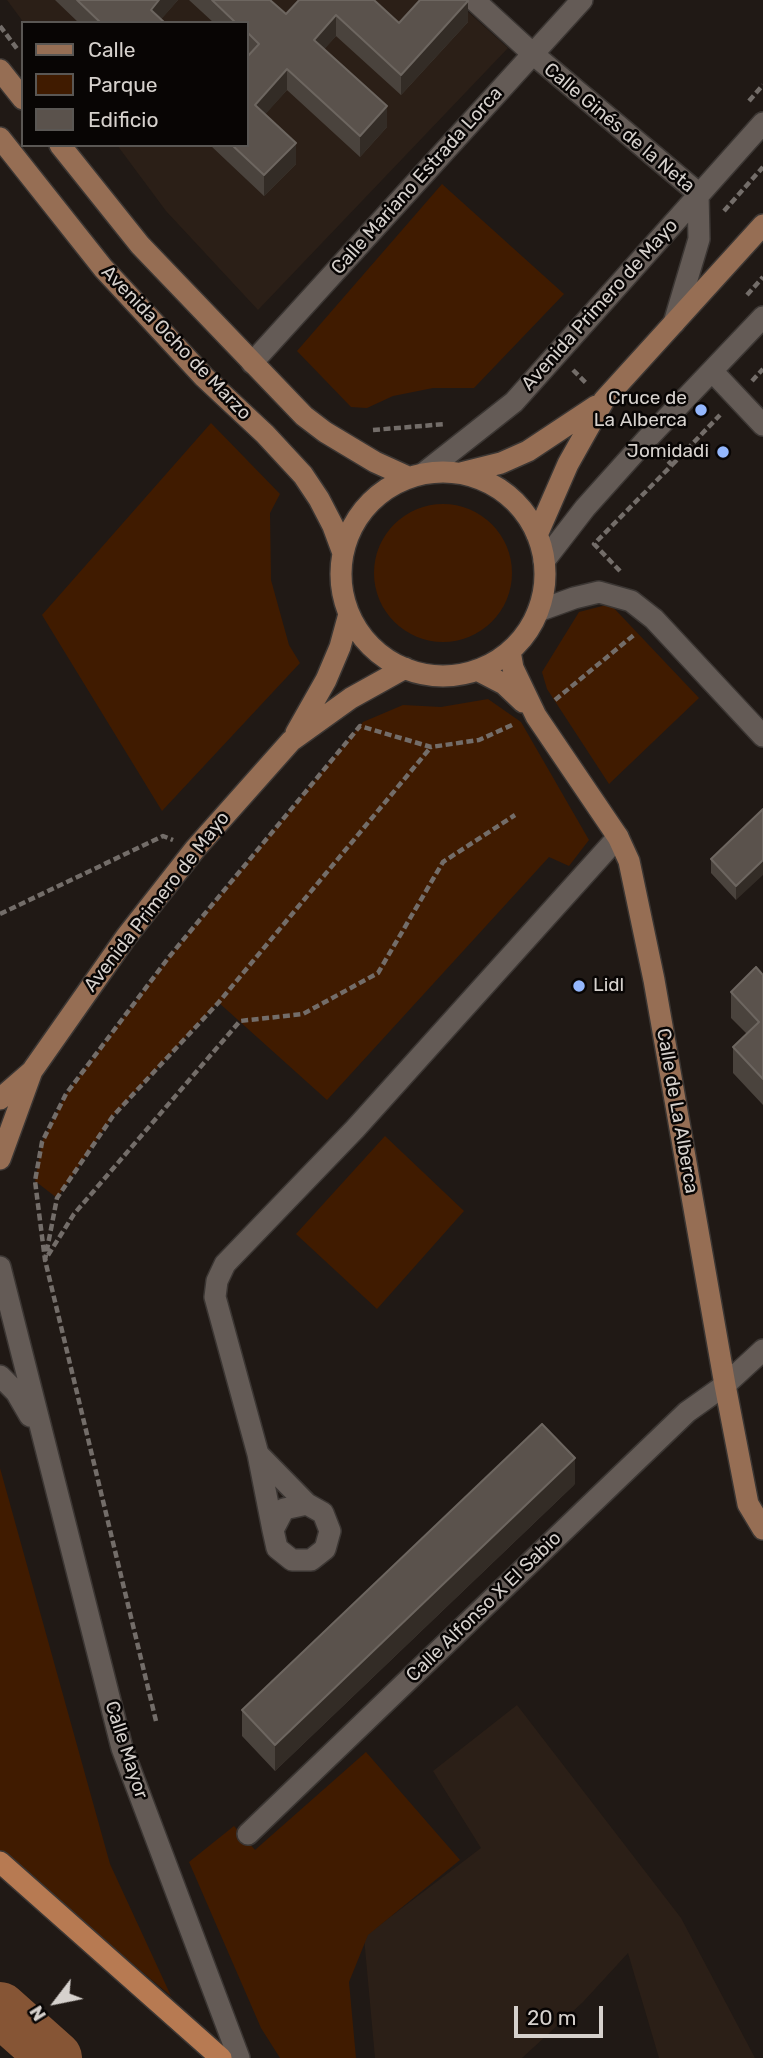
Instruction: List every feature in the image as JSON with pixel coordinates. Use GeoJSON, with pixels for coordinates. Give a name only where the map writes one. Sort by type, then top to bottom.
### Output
{"type":"FeatureCollection","features":[{"type":"Feature","properties":{"kind":"highway"},"geometry":{"type":"LineString","coordinates":[[0,1862],[221,2058]]}},
{"type":"Feature","properties":{"kind":"main road"},"geometry":{"type":"LineString","coordinates":[[0,70],[21,96]]}},
{"type":"Feature","properties":{"kind":"main road","name":"Avenida Ocho de Marzo"},"geometry":{"type":"LineString","coordinates":[[0,138],[103,268],[204,377],[265,434],[303,475],[328,517],[342,553]]}},
{"type":"Feature","properties":{"kind":"main road"},"geometry":{"type":"LineString","coordinates":[[62,147],[140,245],[304,416],[375,462],[416,475]]}},
{"type":"Feature","properties":{"kind":"main road"},"geometry":{"type":"LineString","coordinates":[[537,535],[568,464],[604,400],[763,225]]}},
{"type":"Feature","properties":{"kind":"main road"},"geometry":{"type":"LineString","coordinates":[[461,473],[501,463],[528,451],[604,400]]}},
{"type":"Feature","properties":{"kind":"main road"},"geometry":{"type":"LineString","coordinates":[[442,471],[461,473],[493,485],[519,506],[537,535],[544,561],[544,587],[538,611],[526,633],[510,651],[477,670],[441,676],[405,668],[382,656],[363,637],[349,614],[341,584],[342,553],[349,533],[366,507],[390,486],[416,475],[442,471]]}},
{"type":"Feature","properties":{"kind":"main road","name":"Avenida Primero de Mayo"},"geometry":{"type":"LineString","coordinates":[[0,1099],[32,1070],[126,937],[195,849],[291,741],[326,680],[340,647],[349,614]]}},
{"type":"Feature","properties":{"kind":"main road","name":"Calle de La Alberca"},"geometry":{"type":"LineString","coordinates":[[510,651],[513,668],[536,716],[618,837],[629,861],[647,944],[748,1504],[763,1529]]}},
{"type":"Feature","properties":{"kind":"main road","name":"Avenida Primero de Mayo"},"geometry":{"type":"LineString","coordinates":[[291,741],[351,698],[405,668]]}},
{"type":"Feature","properties":{"kind":"main road","name":"Calle de La Alberca"},"geometry":{"type":"LineString","coordinates":[[477,670],[504,684],[536,716]]}},
{"type":"Feature","properties":{"kind":"main road","name":"Avenida Primero de Mayo"},"geometry":{"type":"LineString","coordinates":[[0,1159],[32,1070]]}},
{"type":"Feature","properties":{"kind":"street","name":"Calle Ginés de la Neta"},"geometry":{"type":"LineString","coordinates":[[474,0],[533,54],[698,193],[699,239],[674,323]]}},
{"type":"Feature","properties":{"kind":"street","name":"Calle Mariano Estrada Lorca"},"geometry":{"type":"LineString","coordinates":[[252,363],[582,0]]}},
{"type":"Feature","properties":{"kind":"street","name":"Avenida Primero de Mayo"},"geometry":{"type":"LineString","coordinates":[[416,475],[514,402],[763,123]]}},
{"type":"Feature","properties":{"kind":"street"},"geometry":{"type":"LineString","coordinates":[[544,561],[585,508],[646,440],[763,317]]}},
{"type":"Feature","properties":{"kind":"street"},"geometry":{"type":"LineString","coordinates":[[713,372],[763,425]]}},
{"type":"Feature","properties":{"kind":"street"},"geometry":{"type":"LineString","coordinates":[[538,611],[599,592],[631,601],[654,619],[763,736]]}},
{"type":"Feature","properties":{"kind":"street"},"geometry":{"type":"LineString","coordinates":[[258,1454],[307,1504],[323,1513],[330,1531],[326,1549],[311,1560],[292,1560],[277,1548],[258,1454],[215,1297],[217,1281],[225,1264],[355,1129],[618,837]]}},
{"type":"Feature","properties":{"kind":"street","name":"Calle Mayor"},"geometry":{"type":"LineString","coordinates":[[0,1267],[122,1748],[239,2058]]}},
{"type":"Feature","properties":{"kind":"street"},"geometry":{"type":"LineString","coordinates":[[725,1385],[763,1350]]}},
{"type":"Feature","properties":{"kind":"street"},"geometry":{"type":"LineString","coordinates":[[725,1385],[763,1370]]}},
{"type":"Feature","properties":{"kind":"street","name":"Calle Mayor"},"geometry":{"type":"LineString","coordinates":[[0,1376],[16,1392],[41,1434]]}},
{"type":"Feature","properties":{"kind":"street","name":"Calle Alfonso X El Sabio"},"geometry":{"type":"LineString","coordinates":[[248,1834],[687,1412],[725,1385]]}},
{"type":"Feature","properties":{"kind":"street"},"geometry":{"type":"LineString","coordinates":[[273,1530],[284,1509],[307,1504]]}},
{"type":"Feature","properties":{"kind":"path"},"geometry":{"type":"LineString","coordinates":[[0,26],[21,53]]}},
{"type":"Feature","properties":{"kind":"path"},"geometry":{"type":"LineString","coordinates":[[556,355],[604,400]]}},
{"type":"Feature","properties":{"kind":"path"},"geometry":{"type":"LineString","coordinates":[[621,572],[594,544],[672,465],[646,440]]}},
{"type":"Feature","properties":{"kind":"path"},"geometry":{"type":"LineString","coordinates":[[156,1721],[45,1261],[35,1181],[42,1142],[66,1094],[169,957],[360,726],[430,747],[479,740],[536,716],[654,619]]}},
{"type":"Feature","properties":{"kind":"path"},"geometry":{"type":"LineString","coordinates":[[45,1261],[57,1198],[113,1116],[219,1002],[430,747]]}},
{"type":"Feature","properties":{"kind":"path"},"geometry":{"type":"LineString","coordinates":[[45,1261],[74,1214],[240,1021],[303,1014],[378,973],[443,862],[515,815]]}},
{"type":"Feature","properties":{"kind":"path"},"geometry":{"type":"LineString","coordinates":[[0,914],[163,836],[195,849]]}},
{"type":"Feature","properties":{"kind":"shaded area"},"geometry":{"type":"Polygon","coordinates":[[[7,0],[455,0],[508,48],[258,310],[166,211],[118,147],[248,147],[248,21],[23,21],[7,0]]]}},
{"type":"Feature","properties":{"kind":"shaded area"},"geometry":{"type":"Polygon","coordinates":[[[517,1705],[681,1918],[755,2058],[659,2058],[628,1953],[583,2002],[522,2058],[375,2058],[364,1937],[481,1848],[433,1771],[517,1705]]]}},
{"type":"Feature","properties":{"kind":"green space"},"geometry":{"type":"Polygon","coordinates":[[[442,184],[564,294],[474,388],[433,388],[393,396],[367,408],[351,407],[297,351],[442,184]]]}},
{"type":"Feature","properties":{"kind":"green space"},"geometry":{"type":"Polygon","coordinates":[[[211,423],[280,494],[270,513],[271,580],[289,645],[300,663],[162,811],[42,615],[211,423]]]}},
{"type":"Feature","properties":{"kind":"green space"},"geometry":{"type":"Polygon","coordinates":[[[443,504],[469,510],[492,524],[506,547],[512,573],[506,599],[492,622],[469,636],[443,642],[417,636],[394,622],[380,599],[374,573],[380,547],[394,524],[417,510],[443,504]]]}},
{"type":"Feature","properties":{"kind":"green space"},"geometry":{"type":"Polygon","coordinates":[[[610,604],[699,698],[609,784],[547,689],[542,672],[579,612],[610,604]]]}},
{"type":"Feature","properties":{"kind":"green space"},"geometry":{"type":"Polygon","coordinates":[[[488,699],[521,722],[589,840],[569,866],[549,857],[327,1100],[218,1002],[113,1116],[57,1198],[35,1181],[42,1142],[66,1094],[169,957],[363,722],[403,705],[441,707],[488,699]]]}},
{"type":"Feature","properties":{"kind":"green space"},"geometry":{"type":"Polygon","coordinates":[[[385,1136],[464,1211],[377,1309],[296,1234],[385,1136]]]}},
{"type":"Feature","properties":{"kind":"green space"},"geometry":{"type":"Polygon","coordinates":[[[0,1468],[110,1864],[171,1996],[0,1853],[0,1468]]]}},
{"type":"Feature","properties":{"kind":"green space"},"geometry":{"type":"Polygon","coordinates":[[[366,1752],[460,1860],[368,1935],[349,1982],[356,2058],[280,2058],[261,2028],[189,1862],[234,1826],[255,1850],[366,1752]]]}},
{"type":"Feature","properties":{"kind":"building"},"geometry":{"type":"Polygon","coordinates":[[[77,0],[159,0],[151,10],[163,21],[99,21],[77,0]]]}},
{"type":"Feature","properties":{"kind":"building"},"geometry":{"type":"Polygon","coordinates":[[[212,0],[270,0],[286,14],[299,0],[374,0],[399,23],[420,0],[468,1],[401,75],[336,15],[314,40],[387,106],[360,136],[287,69],[255,105],[296,143],[264,175],[234,147],[248,147],[248,56],[259,44],[248,33],[248,21],[234,21],[212,0]]]}},
{"type":"Feature","properties":{"kind":"building"},"geometry":{"type":"Polygon","coordinates":[[[763,809],[763,860],[736,886],[711,859],[763,809]]]}},
{"type":"Feature","properties":{"kind":"building"},"geometry":{"type":"Polygon","coordinates":[[[756,967],[763,975],[763,1079],[733,1047],[759,1022],[731,992],[756,967]]]}},
{"type":"Feature","properties":{"kind":"building"},"geometry":{"type":"Polygon","coordinates":[[[542,1424],[575,1458],[275,1745],[242,1710],[542,1424]]]}},
{"type":"Feature","properties":{"kind":"waterway"},"geometry":{"type":"LineString","coordinates":[[0,2009],[55,2058]]}},
{"type":"Feature","properties":{"kind":"place","name":"Cruce de La Alberca"},"geometry":{"type":"Point","coordinates":[701,410]}},
{"type":"Feature","properties":{"kind":"place","name":"Jomidadi"},"geometry":{"type":"Point","coordinates":[723,452]}},
{"type":"Feature","properties":{"kind":"place","name":"Lidl"},"geometry":{"type":"Point","coordinates":[579,986]}}]}
